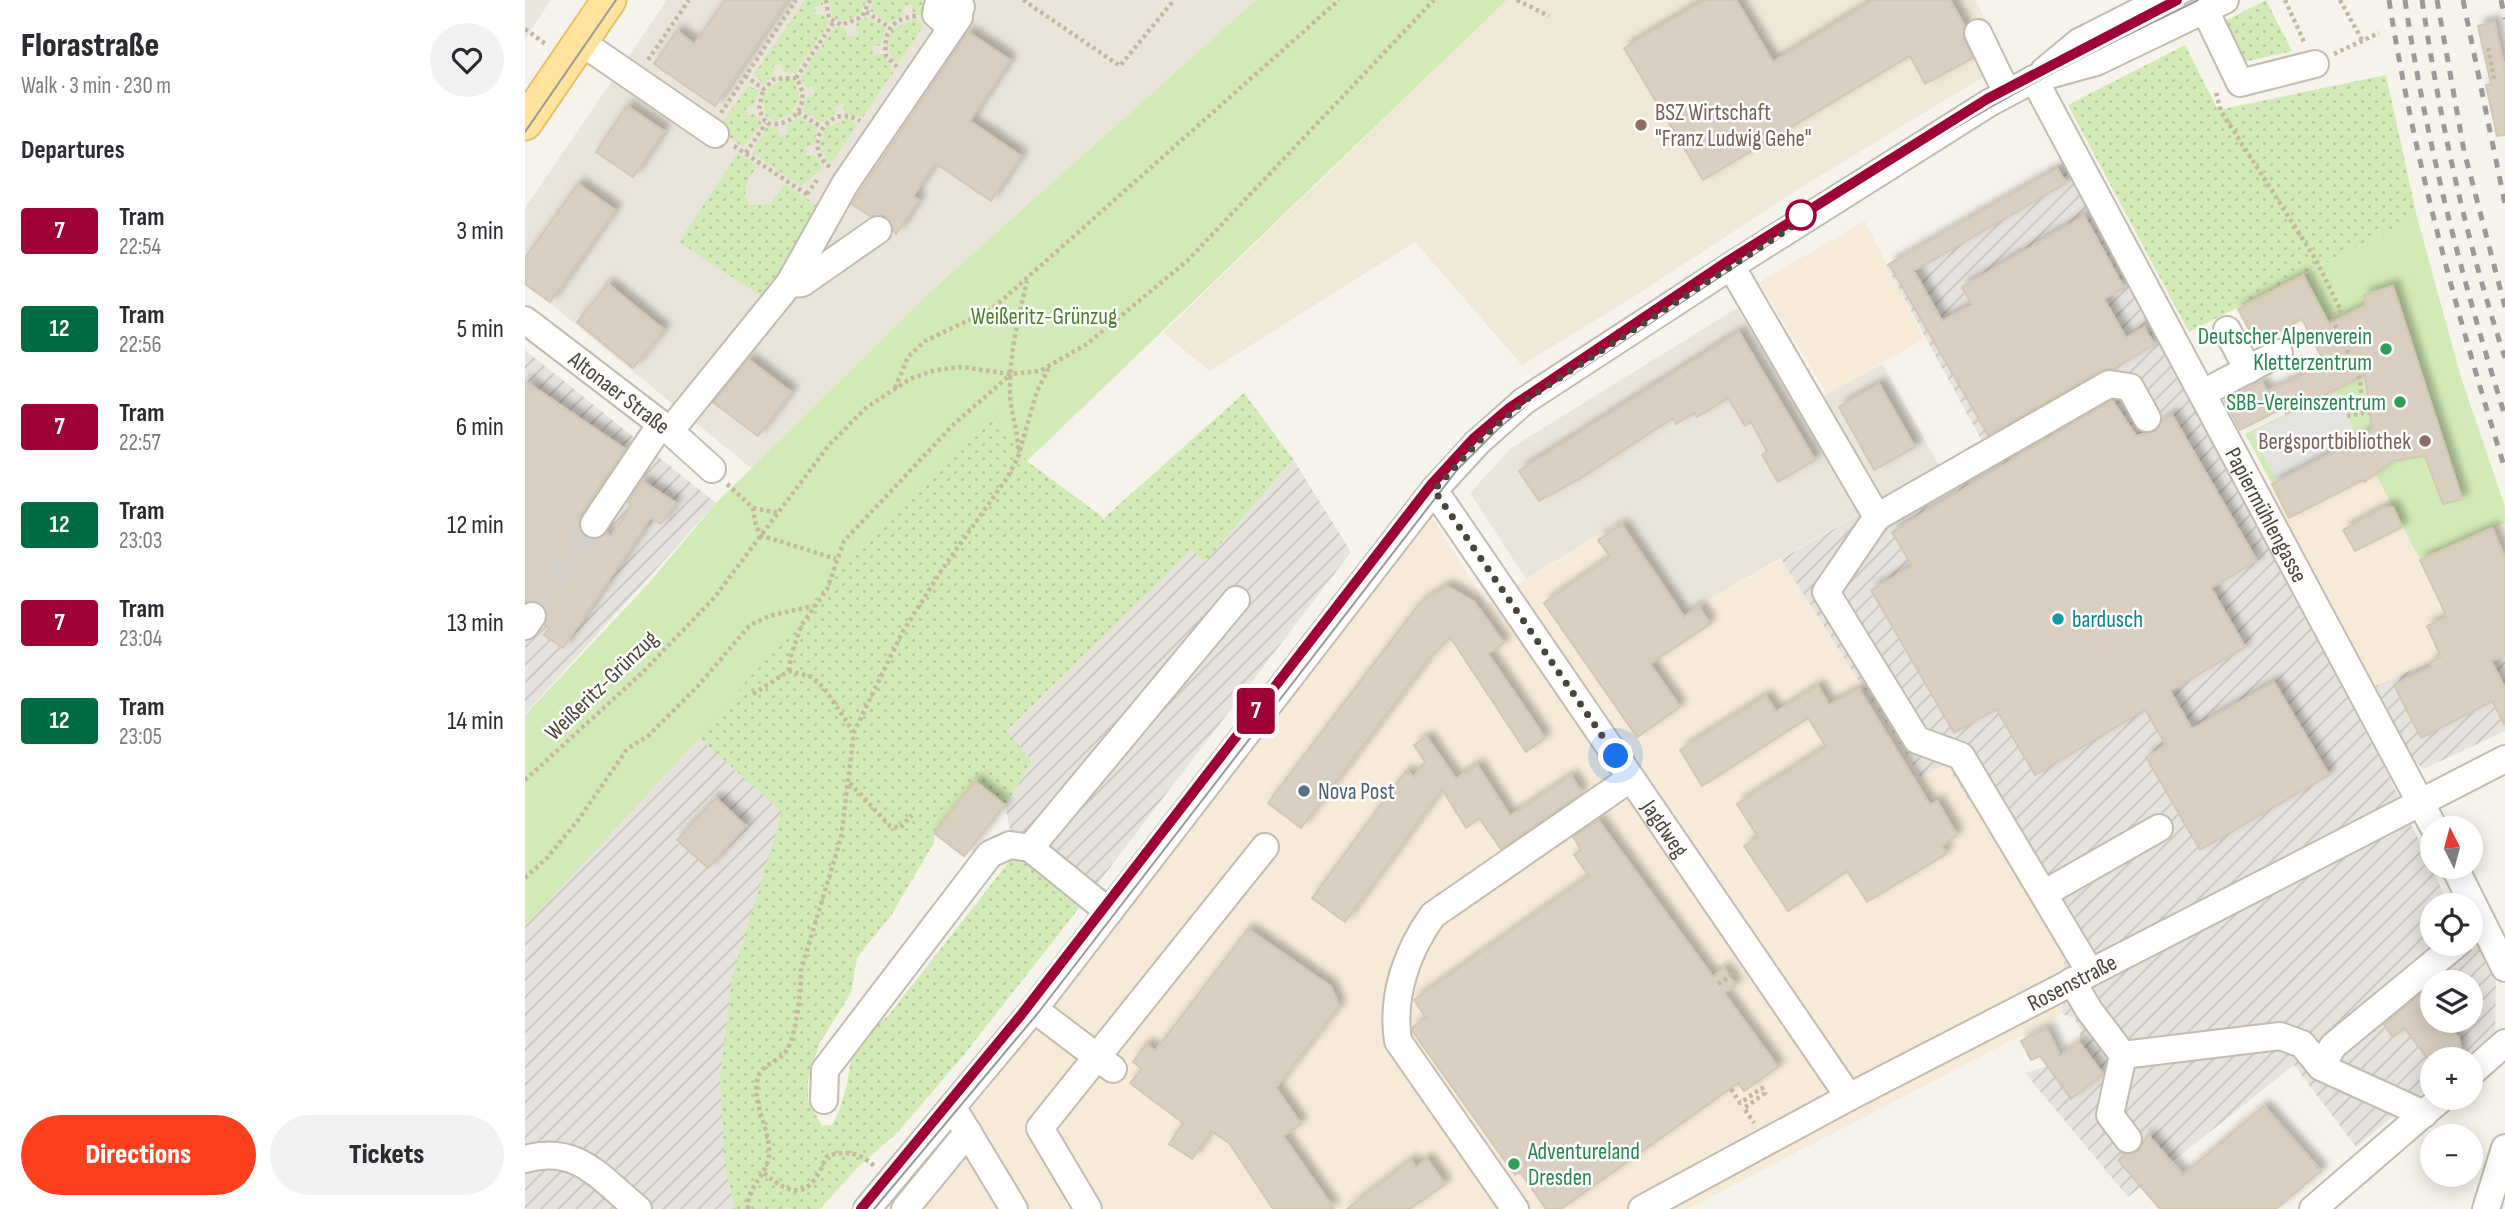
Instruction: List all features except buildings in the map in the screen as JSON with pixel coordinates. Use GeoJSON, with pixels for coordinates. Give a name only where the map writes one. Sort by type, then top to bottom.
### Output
{"type":"FeatureCollection","features":[{"type":"Feature","properties":{"kind":"main road"},"geometry":{"type":"LineString","coordinates":[[525,123],[610,0]]}},
{"type":"Feature","properties":{"kind":"street"},"geometry":{"type":"LineString","coordinates":[[867,1209],[1034,1009],[1434,490],[1487,433],[1524,401],[1731,265],[2007,93],[2034,79],[2079,42],[2162,0]]}},
{"type":"Feature","properties":{"kind":"street"},"geometry":{"type":"LineString","coordinates":[[2034,79],[2096,62],[2215,5],[2240,83],[2315,64]]}},
{"type":"Feature","properties":{"kind":"street"},"geometry":{"type":"LineString","coordinates":[[594,524],[665,428],[789,284],[945,9]]}},
{"type":"Feature","properties":{"kind":"street"},"geometry":{"type":"LineString","coordinates":[[1978,33],[2007,93]]}},
{"type":"Feature","properties":{"kind":"street"},"geometry":{"type":"LineString","coordinates":[[581,42],[713,131]]}},
{"type":"Feature","properties":{"kind":"street","name":"Papiermühlengasse"},"geometry":{"type":"LineString","coordinates":[[2034,79],[2427,816]]}},
{"type":"Feature","properties":{"kind":"street"},"geometry":{"type":"LineString","coordinates":[[789,284],[802,283],[878,230]]}},
{"type":"Feature","properties":{"kind":"street"},"geometry":{"type":"LineString","coordinates":[[1731,265],[1874,512]]}},
{"type":"Feature","properties":{"kind":"street","name":"Altonaer Straße"},"geometry":{"type":"LineString","coordinates":[[525,320],[665,428],[712,469]]}},
{"type":"Feature","properties":{"kind":"street"},"geometry":{"type":"LineString","coordinates":[[2227,330],[2248,370]]}},
{"type":"Feature","properties":{"kind":"street"},"geometry":{"type":"LineString","coordinates":[[2203,393],[2279,353]]}},
{"type":"Feature","properties":{"kind":"street"},"geometry":{"type":"LineString","coordinates":[[2123,1055],[2089,1010],[2081,976],[2045,893],[1961,756],[1917,740],[1826,592],[1874,512],[2109,384],[2130,387],[2147,418]]}},
{"type":"Feature","properties":{"kind":"street","name":"Jagdweg"},"geometry":{"type":"LineString","coordinates":[[1434,490],[1849,1097]]}},
{"type":"Feature","properties":{"kind":"street"},"geometry":{"type":"LineString","coordinates":[[1030,848],[1236,600]]}},
{"type":"Feature","properties":{"kind":"street","name":"Rosenstraße"},"geometry":{"type":"LineString","coordinates":[[1643,1209],[1849,1097],[2505,759]]}},
{"type":"Feature","properties":{"kind":"street"},"geometry":{"type":"LineString","coordinates":[[1515,1209],[1398,1041],[1395,1023],[1397,997],[1406,965],[1419,935],[1433,915],[1630,778]]}},
{"type":"Feature","properties":{"kind":"street"},"geometry":{"type":"LineString","coordinates":[[2045,893],[2159,828]]}},
{"type":"Feature","properties":{"kind":"street"},"geometry":{"type":"LineString","coordinates":[[824,1100],[825,1070],[990,854],[1010,845],[1030,848],[1109,912]]}},
{"type":"Feature","properties":{"kind":"street"},"geometry":{"type":"LineString","coordinates":[[1087,1209],[1040,1128],[1104,1062],[1265,847]]}},
{"type":"Feature","properties":{"kind":"street"},"geometry":{"type":"LineString","coordinates":[[2483,936],[2505,968]]}},
{"type":"Feature","properties":{"kind":"street"},"geometry":{"type":"LineString","coordinates":[[2321,1067],[2333,1046],[2442,956]]}},
{"type":"Feature","properties":{"kind":"street"},"geometry":{"type":"LineString","coordinates":[[1034,1009],[1104,1062]]}},
{"type":"Feature","properties":{"kind":"street"},"geometry":{"type":"LineString","coordinates":[[2123,1055],[2280,1036],[2302,1044],[2321,1067],[2420,1101]]}},
{"type":"Feature","properties":{"kind":"street"},"geometry":{"type":"LineString","coordinates":[[2483,1062],[2505,1043]]}},
{"type":"Feature","properties":{"kind":"street"},"geometry":{"type":"LineString","coordinates":[[2123,1055],[2109,1115],[2128,1139]]}},
{"type":"Feature","properties":{"kind":"street"},"geometry":{"type":"LineString","coordinates":[[953,1108],[1014,1209]]}},
{"type":"Feature","properties":{"kind":"street"},"geometry":{"type":"LineString","coordinates":[[2312,1209],[2429,1110]]}},
{"type":"Feature","properties":{"kind":"street"},"geometry":{"type":"LineString","coordinates":[[905,1209],[968,1132]]}},
{"type":"Feature","properties":{"kind":"street"},"geometry":{"type":"LineString","coordinates":[[2486,1209],[2505,1148]]}},
{"type":"Feature","properties":{"kind":"street"},"geometry":{"type":"LineString","coordinates":[[525,1159],[548,1153],[575,1158],[638,1209]]}},
{"type":"Feature","properties":{"kind":"path"},"geometry":{"type":"LineString","coordinates":[[635,79],[689,0]]}},
{"type":"Feature","properties":{"kind":"path"},"geometry":{"type":"LineString","coordinates":[[796,0],[745,76],[713,131],[830,210]]}},
{"type":"Feature","properties":{"kind":"path"},"geometry":{"type":"LineString","coordinates":[[826,0],[827,10],[834,23]]}},
{"type":"Feature","properties":{"kind":"path"},"geometry":{"type":"LineString","coordinates":[[834,23],[856,22],[866,12],[870,0]]}},
{"type":"Feature","properties":{"kind":"path"},"geometry":{"type":"LineString","coordinates":[[1023,0],[1121,66],[1174,0]]}},
{"type":"Feature","properties":{"kind":"path"},"geometry":{"type":"LineString","coordinates":[[894,389],[908,357],[925,341],[992,309],[1174,144],[1339,0]]}},
{"type":"Feature","properties":{"kind":"path","name":"Weißeritz-Grünzug"},"geometry":{"type":"LineString","coordinates":[[525,780],[642,673],[713,598],[763,536],[829,445],[867,407],[910,379],[935,370],[963,366],[1011,374],[1049,367],[1087,344],[1187,261],[1434,0]]}},
{"type":"Feature","properties":{"kind":"path"},"geometry":{"type":"LineString","coordinates":[[1517,0],[1549,16]]}},
{"type":"Feature","properties":{"kind":"path"},"geometry":{"type":"LineString","coordinates":[[2285,0],[2315,64],[2379,33]]}},
{"type":"Feature","properties":{"kind":"path"},"geometry":{"type":"LineString","coordinates":[[2340,0],[2362,40]]}},
{"type":"Feature","properties":{"kind":"path"},"geometry":{"type":"LineString","coordinates":[[900,69],[886,56],[885,36],[889,27],[906,17],[945,9]]}},
{"type":"Feature","properties":{"kind":"path"},"geometry":{"type":"LineString","coordinates":[[866,12],[889,27]]}},
{"type":"Feature","properties":{"kind":"path"},"geometry":{"type":"LineString","coordinates":[[796,78],[834,23]]}},
{"type":"Feature","properties":{"kind":"path"},"geometry":{"type":"LineString","coordinates":[[2488,48],[2494,79]]}},
{"type":"Feature","properties":{"kind":"path"},"geometry":{"type":"LineString","coordinates":[[745,76],[764,89],[774,79],[796,78]]}},
{"type":"Feature","properties":{"kind":"path"},"geometry":{"type":"LineString","coordinates":[[766,123],[779,124],[799,112],[803,90],[796,78]]}},
{"type":"Feature","properties":{"kind":"path"},"geometry":{"type":"LineString","coordinates":[[763,89],[759,110],[766,123]]}},
{"type":"Feature","properties":{"kind":"path"},"geometry":{"type":"LineString","coordinates":[[2215,90],[2221,111],[2315,258],[2341,311],[2331,316],[2360,379],[2363,413]]}},
{"type":"Feature","properties":{"kind":"path"},"geometry":{"type":"LineString","coordinates":[[799,112],[821,127]]}},
{"type":"Feature","properties":{"kind":"path"},"geometry":{"type":"LineString","coordinates":[[832,169],[819,155],[817,136],[821,127],[838,117],[847,116],[864,124]]}},
{"type":"Feature","properties":{"kind":"path"},"geometry":{"type":"LineString","coordinates":[[746,153],[766,123]]}},
{"type":"Feature","properties":{"kind":"path"},"geometry":{"type":"LineString","coordinates":[[1018,457],[1010,398],[1012,344],[1027,279]]}},
{"type":"Feature","properties":{"kind":"path"},"geometry":{"type":"LineString","coordinates":[[748,1209],[747,1199],[752,1187],[764,1173],[769,1156],[756,1087],[760,1072],[787,1050],[801,987],[801,970],[841,838],[850,782],[854,732],[902,633],[943,568],[1007,478],[1018,457],[1037,391],[1049,367]]}},
{"type":"Feature","properties":{"kind":"path"},"geometry":{"type":"LineString","coordinates":[[789,671],[791,655],[813,606],[827,589],[844,541],[954,424],[1011,374]]}},
{"type":"Feature","properties":{"kind":"path"},"geometry":{"type":"LineString","coordinates":[[2347,416],[2370,412]]}},
{"type":"Feature","properties":{"kind":"path"},"geometry":{"type":"LineString","coordinates":[[712,469],[753,508],[779,513]]}},
{"type":"Feature","properties":{"kind":"path"},"geometry":{"type":"LineString","coordinates":[[753,508],[756,527],[763,536],[836,559]]}},
{"type":"Feature","properties":{"kind":"path"},"geometry":{"type":"LineString","coordinates":[[525,878],[547,858],[579,819],[627,750],[648,736],[697,687],[750,625],[769,616],[813,606]]}},
{"type":"Feature","properties":{"kind":"path"},"geometry":{"type":"LineString","coordinates":[[753,694],[789,671],[811,677],[824,688],[854,732]]}},
{"type":"Feature","properties":{"kind":"path"},"geometry":{"type":"LineString","coordinates":[[850,782],[891,826],[900,828],[912,815]]}},
{"type":"Feature","properties":{"kind":"path"},"geometry":{"type":"LineString","coordinates":[[1718,984],[1730,977]]}},
{"type":"Feature","properties":{"kind":"path"},"geometry":{"type":"LineString","coordinates":[[1731,1089],[1740,1103],[1762,1088],[1765,1093],[1744,1108]]}},
{"type":"Feature","properties":{"kind":"path"},"geometry":{"type":"LineString","coordinates":[[764,1173],[781,1188],[803,1190],[814,1182],[826,1157],[837,1152],[868,1159],[890,1182]]}},
{"type":"Feature","properties":{"kind":"shaded area"},"geometry":{"type":"Polygon","coordinates":[[[525,0],[551,0],[525,39],[525,0]]]}},
{"type":"Feature","properties":{"kind":"shaded area"},"geometry":{"type":"Polygon","coordinates":[[[667,0],[1256,0],[928,294],[751,468],[525,283],[525,208],[667,0]]]}},
{"type":"Feature","properties":{"kind":"shaded area","name":"BSZ Wirtschaft \"Franz Ludwig Gehe\""},"geometry":{"type":"Polygon","coordinates":[[[1507,0],[1975,0],[2008,62],[1800,188],[1635,296],[1522,365],[1415,242],[1210,371],[1163,333],[1507,0]]]}},
{"type":"Feature","properties":{"kind":"shaded area"},"geometry":{"type":"Polygon","coordinates":[[[2063,163],[2385,768],[2420,843],[2420,879],[2437,879],[2443,893],[2420,893],[2420,956],[2483,956],[2483,949],[2496,979],[2495,1033],[2478,1047],[2420,1047],[2420,1094],[2356,1147],[2294,1065],[2128,1197],[2025,1073],[2047,1066],[2079,1042],[2081,1031],[2074,1018],[2062,1014],[2065,950],[1946,764],[1921,778],[1781,559],[1983,443],[1886,265],[2063,163]]]}},
{"type":"Feature","properties":{"kind":"shaded area"},"geometry":{"type":"Polygon","coordinates":[[[1865,221],[1924,339],[1827,394],[1759,282],[1865,221]]]}},
{"type":"Feature","properties":{"kind":"shaded area"},"geometry":{"type":"Polygon","coordinates":[[[1737,308],[1799,409],[1882,364],[1940,467],[1685,613],[1623,520],[1526,579],[1470,493],[1511,448],[1737,308]]]}},
{"type":"Feature","properties":{"kind":"shaded area"},"geometry":{"type":"Polygon","coordinates":[[[525,350],[716,503],[525,714],[525,350]]]}},
{"type":"Feature","properties":{"kind":"shaded area"},"geometry":{"type":"Polygon","coordinates":[[[2336,392],[2358,438],[2277,481],[2252,432],[2336,392]]]}},
{"type":"Feature","properties":{"kind":"shaded area"},"geometry":{"type":"Polygon","coordinates":[[[2359,440],[2420,560],[2505,523],[2505,630],[2375,686],[2267,486],[2359,440]]]}},
{"type":"Feature","properties":{"kind":"shaded area"},"geometry":{"type":"Polygon","coordinates":[[[1293,459],[1351,552],[1079,908],[1015,854],[1005,805],[1032,762],[1007,732],[1192,548],[1205,562],[1293,459]]]}},
{"type":"Feature","properties":{"kind":"shaded area"},"geometry":{"type":"Polygon","coordinates":[[[1432,518],[1487,604],[1623,520],[1685,613],[1781,559],[1921,777],[1946,763],[2065,950],[2062,1014],[1688,1209],[894,1209],[1432,518]]]}},
{"type":"Feature","properties":{"kind":"shaded area"},"geometry":{"type":"Polygon","coordinates":[[[2505,630],[2505,731],[2424,769],[2411,759],[2375,686],[2505,630]]]}},
{"type":"Feature","properties":{"kind":"shaded area"},"geometry":{"type":"Polygon","coordinates":[[[699,738],[783,812],[732,978],[725,1168],[735,1209],[525,1209],[525,926],[699,738]]]}},
{"type":"Feature","properties":{"kind":"green space"},"geometry":{"type":"Polygon","coordinates":[[[805,0],[823,0],[823,5],[814,7],[816,15],[824,14],[829,23],[795,73],[784,72],[781,64],[773,66],[774,75],[763,84],[754,74],[805,0]]]}},
{"type":"Feature","properties":{"kind":"green space"},"geometry":{"type":"Polygon","coordinates":[[[830,0],[867,0],[859,15],[840,22],[832,16],[830,0]]]}},
{"type":"Feature","properties":{"kind":"green space"},"geometry":{"type":"Polygon","coordinates":[[[873,0],[933,0],[925,17],[913,13],[912,5],[903,6],[904,14],[889,23],[870,11],[873,0]]]}},
{"type":"Feature","properties":{"kind":"green space","name":"Weißeritz-Grünzug"},"geometry":{"type":"Polygon","coordinates":[[[1256,0],[1507,0],[1027,461],[994,413],[865,539],[699,738],[525,926],[525,715],[649,583],[716,503],[928,294],[1256,0]]]}},
{"type":"Feature","properties":{"kind":"green space"},"geometry":{"type":"Polygon","coordinates":[[[2266,0],[2292,51],[2239,63],[2219,24],[2266,0]]]}},
{"type":"Feature","properties":{"kind":"green space"},"geometry":{"type":"Polygon","coordinates":[[[866,17],[885,28],[881,45],[872,47],[873,55],[883,54],[894,71],[863,117],[845,113],[843,104],[835,106],[836,114],[821,123],[803,111],[807,96],[815,94],[814,86],[806,87],[800,77],[835,27],[845,28],[847,36],[857,35],[855,25],[866,17]]]}},
{"type":"Feature","properties":{"kind":"green space"},"geometry":{"type":"Polygon","coordinates":[[[915,19],[921,22],[923,27],[900,61],[894,61],[887,45],[891,29],[915,19]]]}},
{"type":"Feature","properties":{"kind":"green space"},"geometry":{"type":"Polygon","coordinates":[[[2185,45],[2218,110],[2386,75],[2417,217],[2189,332],[2068,105],[2185,45]]]}},
{"type":"Feature","properties":{"kind":"green space"},"geometry":{"type":"Polygon","coordinates":[[[783,79],[794,80],[800,99],[792,114],[773,121],[765,115],[763,96],[770,86],[783,79]]]}},
{"type":"Feature","properties":{"kind":"green space"},"geometry":{"type":"Polygon","coordinates":[[[747,86],[759,90],[755,105],[746,107],[747,115],[756,114],[762,123],[743,147],[718,130],[747,86]]]}},
{"type":"Feature","properties":{"kind":"green space"},"geometry":{"type":"Polygon","coordinates":[[[799,117],[817,128],[814,145],[805,147],[806,155],[815,155],[823,168],[801,186],[752,153],[767,127],[777,128],[779,136],[788,134],[786,126],[799,117]]]}},
{"type":"Feature","properties":{"kind":"green space"},"geometry":{"type":"Polygon","coordinates":[[[847,118],[854,121],[856,127],[833,161],[827,161],[820,145],[824,129],[847,118]]]}},
{"type":"Feature","properties":{"kind":"green space"},"geometry":{"type":"Polygon","coordinates":[[[738,153],[757,166],[745,190],[750,205],[770,204],[785,184],[821,208],[764,298],[679,242],[738,153]]]}},
{"type":"Feature","properties":{"kind":"green space"},"geometry":{"type":"Polygon","coordinates":[[[2417,217],[2460,374],[2505,507],[2505,523],[2420,560],[2359,441],[2272,484],[2245,434],[2355,380],[2303,275],[2417,217]]]}},
{"type":"Feature","properties":{"kind":"green space"},"geometry":{"type":"Polygon","coordinates":[[[1244,393],[1293,459],[1205,562],[1192,549],[1007,731],[1032,762],[1005,805],[975,781],[934,832],[934,843],[892,914],[857,958],[851,993],[819,1044],[808,1081],[808,1100],[822,1126],[832,1125],[841,1106],[853,1046],[888,1016],[1015,854],[1079,908],[963,1056],[896,1134],[859,1166],[820,1209],[735,1209],[725,1168],[720,1080],[732,978],[782,812],[699,738],[525,926],[525,815],[994,412],[1027,461],[1104,518],[1244,393]]]}},
{"type":"Feature","properties":{"kind":"tunnel"},"geometry":{"type":"LineString","coordinates":[[532,616],[594,524]]}},
{"type":"Feature","properties":{"kind":"tram line"},"geometry":{"type":"LineString","coordinates":[[525,132],[616,0]]}},
{"type":"Feature","properties":{"kind":"tram line","name":"7"},"geometry":{"type":"LineString","coordinates":[[861,1209],[1021,1015],[1430,486],[1495,418],[1728,261],[1930,133],[2054,62],[2177,0]]}},
{"type":"Feature","properties":{"kind":"tram line"},"geometry":{"type":"LineString","coordinates":[[874,1209],[1038,1013],[1457,470],[1499,428],[1528,404],[1700,290],[1932,142],[2042,79],[2198,0]]}},
{"type":"Feature","properties":{"kind":"tram line"},"geometry":{"type":"LineString","coordinates":[[861,1209],[1021,1015],[1443,471]]}},
{"type":"Feature","properties":{"kind":"railway"},"geometry":{"type":"LineString","coordinates":[[2389,0],[2411,119],[2438,236],[2505,469]]}},
{"type":"Feature","properties":{"kind":"railway"},"geometry":{"type":"LineString","coordinates":[[2405,0],[2423,106],[2447,210],[2505,416]]}},
{"type":"Feature","properties":{"kind":"railway"},"geometry":{"type":"LineString","coordinates":[[2422,0],[2437,91],[2466,225],[2505,358]]}},
{"type":"Feature","properties":{"kind":"railway"},"geometry":{"type":"LineString","coordinates":[[2437,0],[2464,151],[2505,307]]}},
{"type":"Feature","properties":{"kind":"railway"},"geometry":{"type":"LineString","coordinates":[[2463,0],[2505,204]]}},
{"type":"Feature","properties":{"kind":"railway"},"geometry":{"type":"LineString","coordinates":[[2501,0],[2505,19]]}},
{"type":"Feature","properties":{"kind":"place","name":"BSZ Wirtschaft \"Franz Ludwig Gehe\""},"geometry":{"type":"Point","coordinates":[1641,125]}},
{"type":"Feature","properties":{"kind":"place","name":"Deutscher Alpenverein Kletterzentrum"},"geometry":{"type":"Point","coordinates":[2386,349]}},
{"type":"Feature","properties":{"kind":"place","name":"SBB-Vereinszentrum"},"geometry":{"type":"Point","coordinates":[2400,402]}},
{"type":"Feature","properties":{"kind":"place","name":"Bergsportbibliothek"},"geometry":{"type":"Point","coordinates":[2425,441]}},
{"type":"Feature","properties":{"kind":"place","name":"bardusch"},"geometry":{"type":"Point","coordinates":[2058,619]}},
{"type":"Feature","properties":{"kind":"place","name":"Nova Post"},"geometry":{"type":"Point","coordinates":[1304,791]}},
{"type":"Feature","properties":{"kind":"place","name":"Adventureland Dresden"},"geometry":{"type":"Point","coordinates":[1514,1164]}},
{"type":"Feature","properties":{"kind":"route"},"geometry":{"type":"LineString","coordinates":[[1616,756],[1434,490],[1478,442],[1524,401],[1799,222],[1801,215]]}}]}
